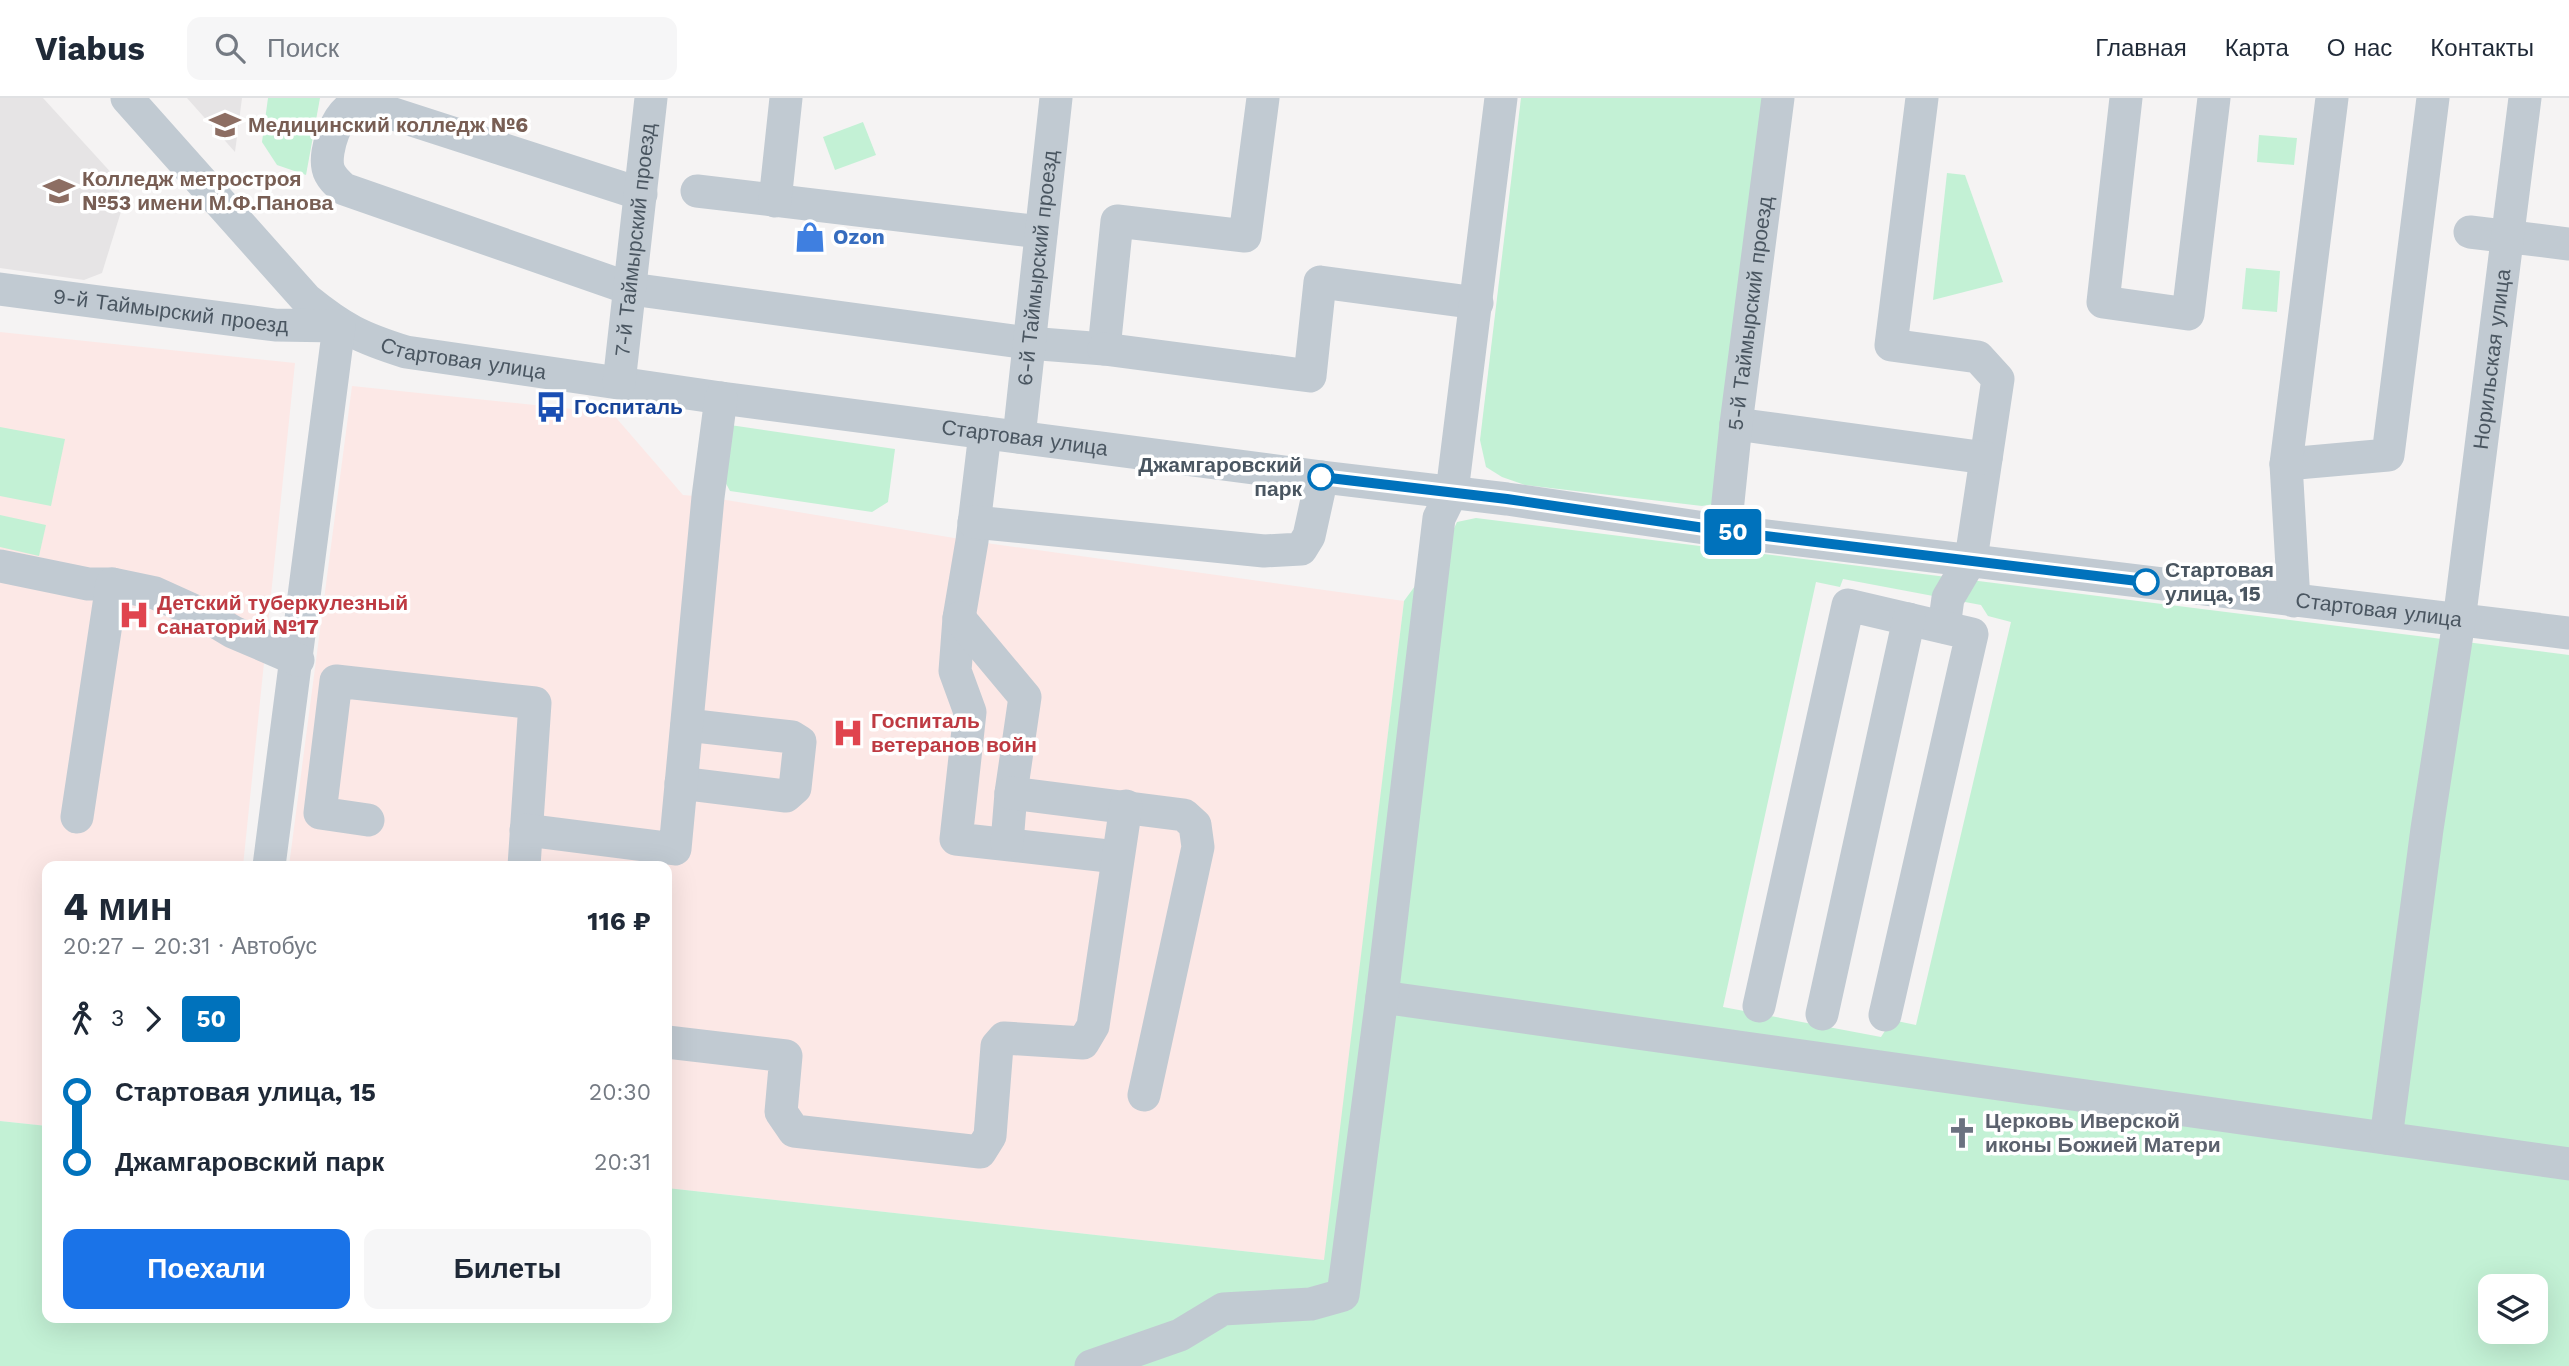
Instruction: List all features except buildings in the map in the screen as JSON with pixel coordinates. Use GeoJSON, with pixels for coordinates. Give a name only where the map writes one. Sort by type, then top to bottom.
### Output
{"type":"FeatureCollection","features":[{"type":"Feature","properties":{"kind":"street","name":"Стартовая улица"},"geometry":{"type":"LineString","coordinates":[[127,98],[306,299],[339,326],[369,341],[406,352],[985,433],[1452,492],[1725,531],[2569,633]]}},
{"type":"Feature","properties":{"kind":"street","name":"7-й Таймырский проезд"},"geometry":{"type":"LineString","coordinates":[[619,383],[651,98]]}},
{"type":"Feature","properties":{"kind":"street"},"geometry":{"type":"LineString","coordinates":[[775,201],[786,98]]}},
{"type":"Feature","properties":{"kind":"street","name":"6-й Таймырский проезд"},"geometry":{"type":"LineString","coordinates":[[1019,437],[1056,98]]}},
{"type":"Feature","properties":{"kind":"street"},"geometry":{"type":"LineString","coordinates":[[1104,349],[1117,220],[1245,236],[1263,98]]}},
{"type":"Feature","properties":{"kind":"street"},"geometry":{"type":"LineString","coordinates":[[1091,1366],[1180,1335],[1223,1310],[1311,1304],[1342,1295],[1439,518],[1452,492],[1501,98]]}},
{"type":"Feature","properties":{"kind":"street","name":"5-й Таймырский проезд"},"geometry":{"type":"LineString","coordinates":[[1725,531],[1735,424],[1778,98]]}},
{"type":"Feature","properties":{"kind":"street"},"geometry":{"type":"LineString","coordinates":[[1922,98],[1891,345],[1978,356],[1998,379],[1971,559],[1948,598],[1944,627]]}},
{"type":"Feature","properties":{"kind":"street"},"geometry":{"type":"LineString","coordinates":[[2126,98],[2103,302],[2188,314],[2214,98]]}},
{"type":"Feature","properties":{"kind":"street"},"geometry":{"type":"LineString","coordinates":[[2294,601],[2286,464],[2332,98]]}},
{"type":"Feature","properties":{"kind":"street"},"geometry":{"type":"LineString","coordinates":[[2286,464],[2388,455],[2433,98]]}},
{"type":"Feature","properties":{"kind":"street","name":"Норильская улица"},"geometry":{"type":"LineString","coordinates":[[2386,1139],[2425,841],[2459,621],[2525,98]]}},
{"type":"Feature","properties":{"kind":"street"},"geometry":{"type":"LineString","coordinates":[[641,194],[372,107],[356,106],[346,111],[338,120],[328,154],[328,168],[333,180],[344,189],[631,289],[1028,343],[1104,349],[1310,376],[1320,282],[1477,303]]}},
{"type":"Feature","properties":{"kind":"street"},"geometry":{"type":"LineString","coordinates":[[697,191],[1041,232]]}},
{"type":"Feature","properties":{"kind":"street"},"geometry":{"type":"LineString","coordinates":[[2470,232],[2569,244]]}},
{"type":"Feature","properties":{"kind":"street","name":"9-й Таймырский проезд"},"geometry":{"type":"LineString","coordinates":[[0,289],[275,326],[339,326]]}},
{"type":"Feature","properties":{"kind":"street"},"geometry":{"type":"LineString","coordinates":[[270,861],[298,660],[339,326]]}},
{"type":"Feature","properties":{"kind":"street"},"geometry":{"type":"LineString","coordinates":[[526,830],[675,849],[708,497],[721,397]]}},
{"type":"Feature","properties":{"kind":"street"},"geometry":{"type":"LineString","coordinates":[[1735,424],[1986,458]]}},
{"type":"Feature","properties":{"kind":"street"},"geometry":{"type":"LineString","coordinates":[[985,433],[959,618],[956,671],[970,712],[956,839],[1117,857]]}},
{"type":"Feature","properties":{"kind":"street"},"geometry":{"type":"LineString","coordinates":[[974,522],[1264,551],[1301,549],[1308,536],[1322,477]]}},
{"type":"Feature","properties":{"kind":"street"},"geometry":{"type":"LineString","coordinates":[[0,566],[88,584],[112,584],[155,593],[208,617],[233,632],[298,660]]}},
{"type":"Feature","properties":{"kind":"street"},"geometry":{"type":"LineString","coordinates":[[77,817],[112,584]]}},
{"type":"Feature","properties":{"kind":"street"},"geometry":{"type":"LineString","coordinates":[[1759,1006],[1847,605],[1972,634],[1885,1015]]}},
{"type":"Feature","properties":{"kind":"street"},"geometry":{"type":"LineString","coordinates":[[959,618],[1025,697],[1011,793],[1007,843]]}},
{"type":"Feature","properties":{"kind":"street"},"geometry":{"type":"LineString","coordinates":[[1822,1013],[1909,619]]}},
{"type":"Feature","properties":{"kind":"street"},"geometry":{"type":"LineString","coordinates":[[368,820],[320,813],[335,681],[535,703],[524,861]]}},
{"type":"Feature","properties":{"kind":"street"},"geometry":{"type":"LineString","coordinates":[[681,783],[786,796],[795,788],[800,742],[792,737],[687,725]]}},
{"type":"Feature","properties":{"kind":"street"},"geometry":{"type":"LineString","coordinates":[[1011,793],[1184,815],[1195,825],[1198,848],[1144,1095]]}},
{"type":"Feature","properties":{"kind":"street"},"geometry":{"type":"LineString","coordinates":[[672,1043],[786,1056],[781,1112],[794,1131],[980,1152],[990,1136],[997,1046],[1004,1038],[1083,1042],[1093,1026],[1126,806]]}},
{"type":"Feature","properties":{"kind":"street"},"geometry":{"type":"LineString","coordinates":[[1381,997],[2569,1164]]}},
{"type":"Feature","properties":{"kind":"shaded area","name":"Колледж метростроя №53 имени М.Ф.Панова"},"geometry":{"type":"Polygon","coordinates":[[[0,98],[43,98],[115,177],[123,205],[102,273],[84,280],[0,268],[0,98]]]}},
{"type":"Feature","properties":{"kind":"shaded area","name":"Медицинский колледж №6"},"geometry":{"type":"Polygon","coordinates":[[[187,98],[242,98],[235,152],[187,98]]]}},
{"type":"Feature","properties":{"kind":"shaded area","name":"Детский туберкулезный санаторий №17"},"geometry":{"type":"Polygon","coordinates":[[[0,332],[295,363],[244,861],[42,861],[42,1125],[0,1121],[0,332]]]}},
{"type":"Feature","properties":{"kind":"shaded area","name":"Госпиталь ветеранов войн"},"geometry":{"type":"Polygon","coordinates":[[[352,386],[612,413],[683,495],[972,541],[1404,601],[1325,1260],[672,1189],[672,861],[290,861],[352,386]]]}},
{"type":"Feature","properties":{"kind":"green space"},"geometry":{"type":"Polygon","coordinates":[[[268,98],[320,98],[306,175],[277,165],[262,142],[268,98]]]}},
{"type":"Feature","properties":{"kind":"green space"},"geometry":{"type":"Polygon","coordinates":[[[1521,98],[1771,98],[1714,504],[1702,506],[1525,485],[1502,477],[1486,467],[1480,440],[1521,98]]]}},
{"type":"Feature","properties":{"kind":"green space"},"geometry":{"type":"Polygon","coordinates":[[[863,122],[876,155],[835,170],[823,137],[863,122]]]}},
{"type":"Feature","properties":{"kind":"green space"},"geometry":{"type":"Polygon","coordinates":[[[2259,135],[2297,138],[2294,165],[2257,162],[2259,135]]]}},
{"type":"Feature","properties":{"kind":"green space"},"geometry":{"type":"Polygon","coordinates":[[[1947,173],[1965,175],[2003,282],[1933,300],[1947,173]]]}},
{"type":"Feature","properties":{"kind":"green space"},"geometry":{"type":"Polygon","coordinates":[[[2246,268],[2280,271],[2277,312],[2242,309],[2246,268]]]}},
{"type":"Feature","properties":{"kind":"green space"},"geometry":{"type":"Polygon","coordinates":[[[730,425],[895,449],[888,502],[872,512],[730,491],[723,478],[730,425]]]}},
{"type":"Feature","properties":{"kind":"green space"},"geometry":{"type":"Polygon","coordinates":[[[0,427],[65,439],[51,506],[0,496],[0,427]]]}},
{"type":"Feature","properties":{"kind":"green space"},"geometry":{"type":"Polygon","coordinates":[[[0,515],[46,525],[39,556],[0,547],[0,515]]]}},
{"type":"Feature","properties":{"kind":"green space"},"geometry":{"type":"Polygon","coordinates":[[[1476,518],[2569,655],[2569,1366],[0,1366],[0,1121],[42,1125],[42,1323],[672,1323],[672,1189],[1324,1260],[1404,601],[1448,541],[1457,522],[1476,518]],[[1843,579],[1840,587],[1816,582],[1723,1007],[1881,1037],[1892,1020],[1916,1025],[2011,622],[1988,616],[1981,605],[1843,579]]]}},
{"type":"Feature","properties":{"kind":"bus line","name":"50"},"geometry":{"type":"LineString","coordinates":[[1321,477],[1507,499],[1725,531],[2146,582]]}},
{"type":"Feature","properties":{"kind":"place","name":"Медицинский колледж №6"},"geometry":{"type":"Point","coordinates":[225,125]}},
{"type":"Feature","properties":{"kind":"place","name":"Колледж метростроя №53 имени М.Ф.Панова"},"geometry":{"type":"Point","coordinates":[59,191]}},
{"type":"Feature","properties":{"kind":"place","name":"Ozon"},"geometry":{"type":"Point","coordinates":[810,237]}},
{"type":"Feature","properties":{"kind":"place","name":"Госпиталь"},"geometry":{"type":"Point","coordinates":[551,407]}},
{"type":"Feature","properties":{"kind":"place","name":"Джамгаровский парк"},"geometry":{"type":"Point","coordinates":[1321,477]}},
{"type":"Feature","properties":{"kind":"place","name":"Стартовая улица, 15"},"geometry":{"type":"Point","coordinates":[2146,582]}},
{"type":"Feature","properties":{"kind":"place","name":"Детский туберкулезный санаторий №17"},"geometry":{"type":"Point","coordinates":[134,615]}},
{"type":"Feature","properties":{"kind":"place","name":"Госпиталь ветеранов войн"},"geometry":{"type":"Point","coordinates":[848,733]}},
{"type":"Feature","properties":{"kind":"place","name":"Церковь Иверской иконы Божией Матери"},"geometry":{"type":"Point","coordinates":[1962,1133]}}]}
